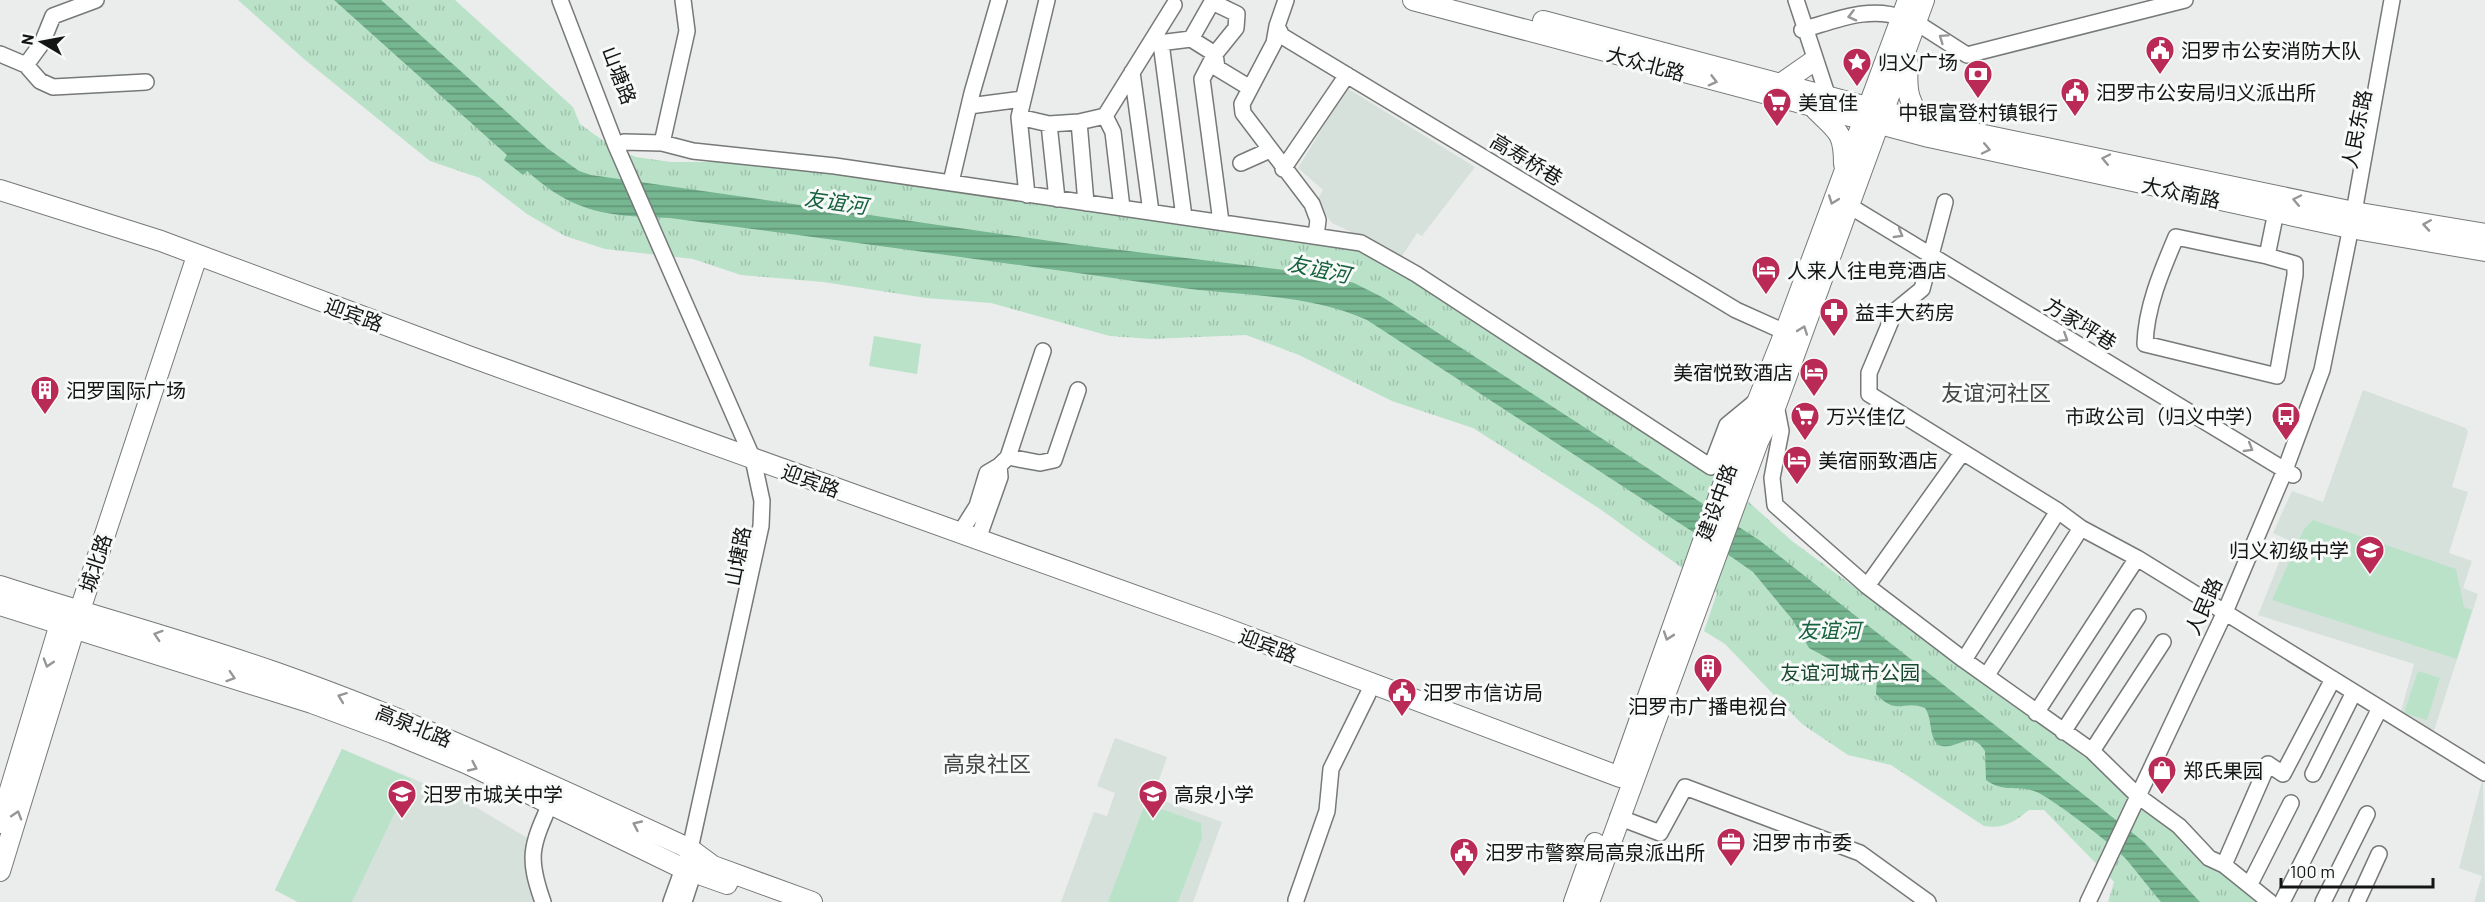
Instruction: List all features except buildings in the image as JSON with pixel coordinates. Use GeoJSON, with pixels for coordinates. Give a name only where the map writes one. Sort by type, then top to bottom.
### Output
{"type":"FeatureCollection","features":[{"type":"Feature","properties":{"kind":"main road","name":"大众北路"},"geometry":{"type":"LineString","coordinates":[[1413,0],[1821,99],[1875,116]]}},
{"type":"Feature","properties":{"kind":"main road","name":"大众北路"},"geometry":{"type":"LineString","coordinates":[[1460,0],[1782,82],[1821,99]]}},
{"type":"Feature","properties":{"kind":"main road"},"geometry":{"type":"LineString","coordinates":[[1875,116],[1909,14],[1924,0]]}},
{"type":"Feature","properties":{"kind":"main road"},"geometry":{"type":"LineString","coordinates":[[1821,99],[1854,165],[1889,144],[1930,130],[1919,116],[1908,95],[1909,14]]}},
{"type":"Feature","properties":{"kind":"main road"},"geometry":{"type":"LineString","coordinates":[[1875,116],[1909,48]]}},
{"type":"Feature","properties":{"kind":"main road"},"geometry":{"type":"LineString","coordinates":[[1782,82],[1812,62]]}},
{"type":"Feature","properties":{"kind":"main road","name":"大众南路"},"geometry":{"type":"LineString","coordinates":[[1875,116],[2276,212],[2485,234]]}},
{"type":"Feature","properties":{"kind":"main road","name":"建设中路"},"geometry":{"type":"LineString","coordinates":[[1767,403],[1785,332],[1875,116]]}},
{"type":"Feature","properties":{"kind":"main road","name":"大众南路"},"geometry":{"type":"LineString","coordinates":[[1930,130],[2356,221],[2485,251]]}},
{"type":"Feature","properties":{"kind":"main road","name":"建设中路"},"geometry":{"type":"LineString","coordinates":[[1574,902],[1687,581],[1767,403],[1848,205],[1854,165]]}},
{"type":"Feature","properties":{"kind":"main road","name":"迎宾路"},"geometry":{"type":"LineString","coordinates":[[0,190],[1012,558],[1368,694],[1617,783]]}},
{"type":"Feature","properties":{"kind":"main road","name":"迎宾路"},"geometry":{"type":"LineString","coordinates":[[0,203],[190,259]]}},
{"type":"Feature","properties":{"kind":"main road","name":"城北路"},"geometry":{"type":"LineString","coordinates":[[0,823],[190,259]]}},
{"type":"Feature","properties":{"kind":"main road","name":"建设中路"},"geometry":{"type":"LineString","coordinates":[[1589,902],[1618,817],[1700,598],[1749,439]]}},
{"type":"Feature","properties":{"kind":"main road","name":"迎宾路"},"geometry":{"type":"LineString","coordinates":[[759,467],[969,536],[1206,621],[1617,783]]}},
{"type":"Feature","properties":{"kind":"main road","name":"高泉北路"},"geometry":{"type":"LineString","coordinates":[[0,586],[71,617],[393,733],[468,764],[550,804],[691,862],[780,902]]}},
{"type":"Feature","properties":{"kind":"main road","name":"高泉北路"},"geometry":{"type":"LineString","coordinates":[[0,605],[71,617],[276,672],[483,753],[691,862],[713,866],[812,902]]}},
{"type":"Feature","properties":{"kind":"main road","name":"城北路"},"geometry":{"type":"LineString","coordinates":[[0,871],[71,617]]}},
{"type":"Feature","properties":{"kind":"street"},"geometry":{"type":"LineString","coordinates":[[26,65],[42,43],[53,16],[96,0]]}},
{"type":"Feature","properties":{"kind":"street","name":"山塘路"},"geometry":{"type":"LineString","coordinates":[[560,0],[759,467],[762,501],[761,526],[684,902]]}},
{"type":"Feature","properties":{"kind":"street","name":"山塘路"},"geometry":{"type":"LineString","coordinates":[[569,0],[624,142],[628,164]]}},
{"type":"Feature","properties":{"kind":"street"},"geometry":{"type":"LineString","coordinates":[[662,143],[687,31],[683,0]]}},
{"type":"Feature","properties":{"kind":"street"},"geometry":{"type":"LineString","coordinates":[[951,182],[969,106],[999,0]]}},
{"type":"Feature","properties":{"kind":"street"},"geometry":{"type":"LineString","coordinates":[[1027,195],[1019,117],[1047,0]]}},
{"type":"Feature","properties":{"kind":"street"},"geometry":{"type":"LineString","coordinates":[[1286,0],[1274,43],[1242,104],[1243,113],[1283,169],[1312,204],[1318,220],[1316,236]]}},
{"type":"Feature","properties":{"kind":"street"},"geometry":{"type":"LineString","coordinates":[[1790,0],[1804,29],[1821,99]]}},
{"type":"Feature","properties":{"kind":"street"},"geometry":{"type":"LineString","coordinates":[[1796,0],[1821,99]]}},
{"type":"Feature","properties":{"kind":"street"},"geometry":{"type":"LineString","coordinates":[[1967,56],[1982,46],[2150,0]]}},
{"type":"Feature","properties":{"kind":"street"},"geometry":{"type":"LineString","coordinates":[[1967,56],[2165,2],[2185,0]]}},
{"type":"Feature","properties":{"kind":"street","name":"人民东路"},"geometry":{"type":"LineString","coordinates":[[2356,221],[2392,0]]}},
{"type":"Feature","properties":{"kind":"street","name":"人民东路"},"geometry":{"type":"LineString","coordinates":[[2356,221],[2401,0]]}},
{"type":"Feature","properties":{"kind":"street"},"geometry":{"type":"LineString","coordinates":[[1191,39],[1212,2],[1237,14],[1236,28],[1215,54],[1202,79],[1221,222]]}},
{"type":"Feature","properties":{"kind":"street"},"geometry":{"type":"LineString","coordinates":[[1019,117],[1049,124],[1079,122],[1105,116],[1132,72],[1156,43],[1174,5]]}},
{"type":"Feature","properties":{"kind":"street"},"geometry":{"type":"LineString","coordinates":[[1804,29],[1867,13],[1909,14],[1967,56]]}},
{"type":"Feature","properties":{"kind":"street","name":"高寿桥巷"},"geometry":{"type":"LineString","coordinates":[[1277,26],[1282,36],[1736,310],[1785,332]]}},
{"type":"Feature","properties":{"kind":"street"},"geometry":{"type":"LineString","coordinates":[[1156,43],[1191,39],[1215,54],[1217,68],[1250,88]]}},
{"type":"Feature","properties":{"kind":"street"},"geometry":{"type":"LineString","coordinates":[[1156,43],[1184,217]]}},
{"type":"Feature","properties":{"kind":"street"},"geometry":{"type":"LineString","coordinates":[[0,54],[26,65],[39,81],[53,87],[146,82]]}},
{"type":"Feature","properties":{"kind":"street"},"geometry":{"type":"LineString","coordinates":[[1132,72],[1151,212]]}},
{"type":"Feature","properties":{"kind":"street"},"geometry":{"type":"LineString","coordinates":[[1283,169],[1347,75]]}},
{"type":"Feature","properties":{"kind":"street"},"geometry":{"type":"LineString","coordinates":[[969,106],[1023,99]]}},
{"type":"Feature","properties":{"kind":"street"},"geometry":{"type":"LineString","coordinates":[[1105,116],[1113,132],[1122,208]]}},
{"type":"Feature","properties":{"kind":"street"},"geometry":{"type":"LineString","coordinates":[[1079,122],[1086,203]]}},
{"type":"Feature","properties":{"kind":"street"},"geometry":{"type":"LineString","coordinates":[[1049,124],[1058,199]]}},
{"type":"Feature","properties":{"kind":"street"},"geometry":{"type":"LineString","coordinates":[[624,142],[662,143],[693,151],[951,182],[1361,243],[1416,274],[1711,467],[1727,425],[1767,403],[1781,431],[1772,478],[1775,505],[1867,586],[2036,713],[2092,751],[2139,804],[2179,826],[2209,858],[2224,865],[2270,902]]}},
{"type":"Feature","properties":{"kind":"street"},"geometry":{"type":"LineString","coordinates":[[1240,163],[1270,150]]}},
{"type":"Feature","properties":{"kind":"street"},"geometry":{"type":"LineString","coordinates":[[1945,202],[1922,289],[1895,311],[1869,373],[1869,394],[2058,511],[2081,528],[2137,558],[2485,773]]}},
{"type":"Feature","properties":{"kind":"street","name":"方家坪巷"},"geometry":{"type":"LineString","coordinates":[[1848,205],[1933,254],[2059,335],[2289,472]]}},
{"type":"Feature","properties":{"kind":"street"},"geometry":{"type":"LineString","coordinates":[[2267,256],[2276,212]]}},
{"type":"Feature","properties":{"kind":"street","name":"人民路"},"geometry":{"type":"LineString","coordinates":[[2088,902],[2109,867],[2229,615],[2329,372],[2356,221]]}},
{"type":"Feature","properties":{"kind":"street"},"geometry":{"type":"LineString","coordinates":[[2176,237],[2267,256],[2295,264],[2277,376],[2145,344],[2161,273],[2176,237]]}},
{"type":"Feature","properties":{"kind":"street"},"geometry":{"type":"LineString","coordinates":[[969,536],[1000,477],[1043,351]]}},
{"type":"Feature","properties":{"kind":"street"},"geometry":{"type":"LineString","coordinates":[[1004,462],[1040,464],[1054,460],[1078,390]]}},
{"type":"Feature","properties":{"kind":"street"},"geometry":{"type":"LineString","coordinates":[[1867,586],[1962,453]]}},
{"type":"Feature","properties":{"kind":"street"},"geometry":{"type":"LineString","coordinates":[[1964,660],[2058,511]]}},
{"type":"Feature","properties":{"kind":"street"},"geometry":{"type":"LineString","coordinates":[[1987,675],[2081,528]]}},
{"type":"Feature","properties":{"kind":"street"},"geometry":{"type":"LineString","coordinates":[[2036,713],[2137,558]]}},
{"type":"Feature","properties":{"kind":"street"},"geometry":{"type":"LineString","coordinates":[[2063,732],[2138,617]]}},
{"type":"Feature","properties":{"kind":"street"},"geometry":{"type":"LineString","coordinates":[[2092,751],[2163,642]]}},
{"type":"Feature","properties":{"kind":"street"},"geometry":{"type":"LineString","coordinates":[[2224,865],[2268,764],[2283,774],[2333,679]]}},
{"type":"Feature","properties":{"kind":"street"},"geometry":{"type":"LineString","coordinates":[[2313,774],[2354,692]]}},
{"type":"Feature","properties":{"kind":"street"},"geometry":{"type":"LineString","coordinates":[[1296,900],[1328,811],[1331,769],[1368,694]]}},
{"type":"Feature","properties":{"kind":"street"},"geometry":{"type":"LineString","coordinates":[[2282,902],[2380,708]]}},
{"type":"Feature","properties":{"kind":"street"},"geometry":{"type":"LineString","coordinates":[[1618,817],[1660,833],[1685,787],[1860,853],[1928,902]]}},
{"type":"Feature","properties":{"kind":"street"},"geometry":{"type":"LineString","coordinates":[[2250,884],[2291,802]]}},
{"type":"Feature","properties":{"kind":"street"},"geometry":{"type":"LineString","coordinates":[[543,902],[532,861],[534,838],[550,804]]}},
{"type":"Feature","properties":{"kind":"street"},"geometry":{"type":"LineString","coordinates":[[2324,902],[2367,814]]}},
{"type":"Feature","properties":{"kind":"street"},"geometry":{"type":"LineString","coordinates":[[2357,902],[2379,854]]}},
{"type":"Feature","properties":{"kind":"street","name":"山塘路"},"geometry":{"type":"LineString","coordinates":[[671,902],[691,862]]}},
{"type":"Feature","properties":{"kind":"street","name":"人民路"},"geometry":{"type":"LineString","coordinates":[[2097,902],[2109,867]]}},
{"type":"Feature","properties":{"kind":"shaded area"},"geometry":{"type":"Polygon","coordinates":[[[1347,88],[1475,167],[1422,236],[1417,233],[1402,256],[1332,223],[1316,202],[1323,190],[1298,168],[1347,88]]]}},
{"type":"Feature","properties":{"kind":"shaded area","name":"归义初级中学"},"geometry":{"type":"Polygon","coordinates":[[[2363,390],[2466,428],[2468,432],[2452,487],[2468,492],[2449,553],[2472,561],[2463,588],[2478,594],[2432,737],[2400,715],[2414,664],[2258,615],[2288,540],[2273,533],[2292,491],[2323,502],[2363,390]]]}},
{"type":"Feature","properties":{"kind":"shaded area","name":"高泉小学"},"geometry":{"type":"Polygon","coordinates":[[[1115,738],[1167,757],[1153,797],[1222,822],[1193,902],[1061,902],[1094,812],[1107,816],[1115,793],[1097,786],[1115,738]]]}},
{"type":"Feature","properties":{"kind":"shaded area","name":"汨罗市城关中学"},"geometry":{"type":"Polygon","coordinates":[[[342,749],[464,800],[529,839],[525,868],[537,902],[298,902],[275,890],[342,749]]]}},
{"type":"Feature","properties":{"kind":"shaded area"},"geometry":{"type":"Polygon","coordinates":[[[2483,777],[2485,902],[2474,902],[2482,876],[2459,868],[2483,777]]]}},
{"type":"Feature","properties":{"kind":"green space","name":"友谊河城市公园"},"geometry":{"type":"Polygon","coordinates":[[[238,0],[455,0],[573,107],[580,124],[612,147],[636,157],[671,162],[744,162],[1242,228],[1349,246],[1398,268],[1721,477],[1792,541],[2121,784],[2261,902],[2108,902],[2114,882],[2044,810],[2029,810],[2003,825],[1984,826],[1891,765],[1848,755],[1802,724],[1725,644],[1704,631],[1717,593],[1600,509],[1473,428],[1392,401],[1299,355],[1246,335],[1151,339],[1110,336],[991,303],[926,298],[823,282],[741,275],[693,259],[605,249],[565,236],[527,214],[480,178],[430,161],[304,59],[238,0]]]}},
{"type":"Feature","properties":{"kind":"green space"},"geometry":{"type":"Polygon","coordinates":[[[874,336],[921,344],[917,374],[869,366],[874,336]]]}},
{"type":"Feature","properties":{"kind":"green space"},"geometry":{"type":"Polygon","coordinates":[[[2313,520],[2456,569],[2464,607],[2472,610],[2457,659],[2272,600],[2304,529],[2313,520]]]}},
{"type":"Feature","properties":{"kind":"green space"},"geometry":{"type":"Polygon","coordinates":[[[2418,671],[2440,678],[2427,720],[2404,713],[2418,671]]]}},
{"type":"Feature","properties":{"kind":"green space"},"geometry":{"type":"Polygon","coordinates":[[[342,749],[411,779],[352,902],[298,902],[275,890],[342,749]]]}},
{"type":"Feature","properties":{"kind":"green space"},"geometry":{"type":"Polygon","coordinates":[[[1150,805],[1201,823],[1202,838],[1178,902],[1108,902],[1143,809],[1150,805]]]}},
{"type":"Feature","properties":{"kind":"water","name":"友谊河"},"geometry":{"type":"Polygon","coordinates":[[[334,0],[381,0],[547,148],[579,171],[591,175],[1071,244],[1317,274],[1354,283],[1384,298],[1759,540],[2144,842],[2200,902],[2161,902],[2120,853],[2067,811],[2034,791],[2004,788],[1986,780],[1985,751],[1979,744],[1969,740],[1952,746],[1938,745],[1925,708],[1890,705],[1884,701],[1876,694],[1875,672],[1865,661],[1844,667],[1809,648],[1792,619],[1753,572],[1367,320],[1344,311],[1297,300],[1175,287],[733,226],[670,218],[610,214],[593,210],[561,196],[527,171],[523,175],[504,160],[507,155],[334,0]]]}},
{"type":"Feature","properties":{"kind":"place","name":"汨罗市公安消防大队"},"geometry":{"type":"Point","coordinates":[2160,76]}},
{"type":"Feature","properties":{"kind":"place","name":"归义广场"},"geometry":{"type":"Point","coordinates":[1857,88]}},
{"type":"Feature","properties":{"kind":"place","name":"中银富登村镇银行"},"geometry":{"type":"Point","coordinates":[1978,100]}},
{"type":"Feature","properties":{"kind":"place","name":"汨罗市公安局归义派出所"},"geometry":{"type":"Point","coordinates":[2075,118]}},
{"type":"Feature","properties":{"kind":"place","name":"美宜佳"},"geometry":{"type":"Point","coordinates":[1777,128]}},
{"type":"Feature","properties":{"kind":"place","name":"人来人往电竞酒店"},"geometry":{"type":"Point","coordinates":[1766,296]}},
{"type":"Feature","properties":{"kind":"place","name":"益丰大药房"},"geometry":{"type":"Point","coordinates":[1834,338]}},
{"type":"Feature","properties":{"kind":"place","name":"美宿悦致酒店"},"geometry":{"type":"Point","coordinates":[1814,398]}},
{"type":"Feature","properties":{"kind":"place","name":"汨罗国际广场"},"geometry":{"type":"Point","coordinates":[45,416]}},
{"type":"Feature","properties":{"kind":"place","name":"万兴佳亿"},"geometry":{"type":"Point","coordinates":[1805,442]}},
{"type":"Feature","properties":{"kind":"place","name":"市政公司（归义中学）"},"geometry":{"type":"Point","coordinates":[2286,442]}},
{"type":"Feature","properties":{"kind":"place","name":"美宿丽致酒店"},"geometry":{"type":"Point","coordinates":[1797,486]}},
{"type":"Feature","properties":{"kind":"place","name":"归义初级中学"},"geometry":{"type":"Point","coordinates":[2370,576]}},
{"type":"Feature","properties":{"kind":"place","name":"汨罗市广播电视台"},"geometry":{"type":"Point","coordinates":[1708,694]}},
{"type":"Feature","properties":{"kind":"place","name":"汨罗市信访局"},"geometry":{"type":"Point","coordinates":[1402,718]}},
{"type":"Feature","properties":{"kind":"place","name":"郑氏果园"},"geometry":{"type":"Point","coordinates":[2162,796]}},
{"type":"Feature","properties":{"kind":"place","name":"汨罗市城关中学"},"geometry":{"type":"Point","coordinates":[402,820]}},
{"type":"Feature","properties":{"kind":"place","name":"高泉小学"},"geometry":{"type":"Point","coordinates":[1153,820]}},
{"type":"Feature","properties":{"kind":"place","name":"汨罗市市委"},"geometry":{"type":"Point","coordinates":[1731,868]}},
{"type":"Feature","properties":{"kind":"place","name":"汨罗市警察局高泉派出所"},"geometry":{"type":"Point","coordinates":[1464,878]}},
{"type":"Feature","properties":{"kind":"district","name":"友谊河社区"},"geometry":{"type":"Point","coordinates":[1996,392]}},
{"type":"Feature","properties":{"kind":"district","name":"高泉社区"},"geometry":{"type":"Point","coordinates":[987,763]}}]}
